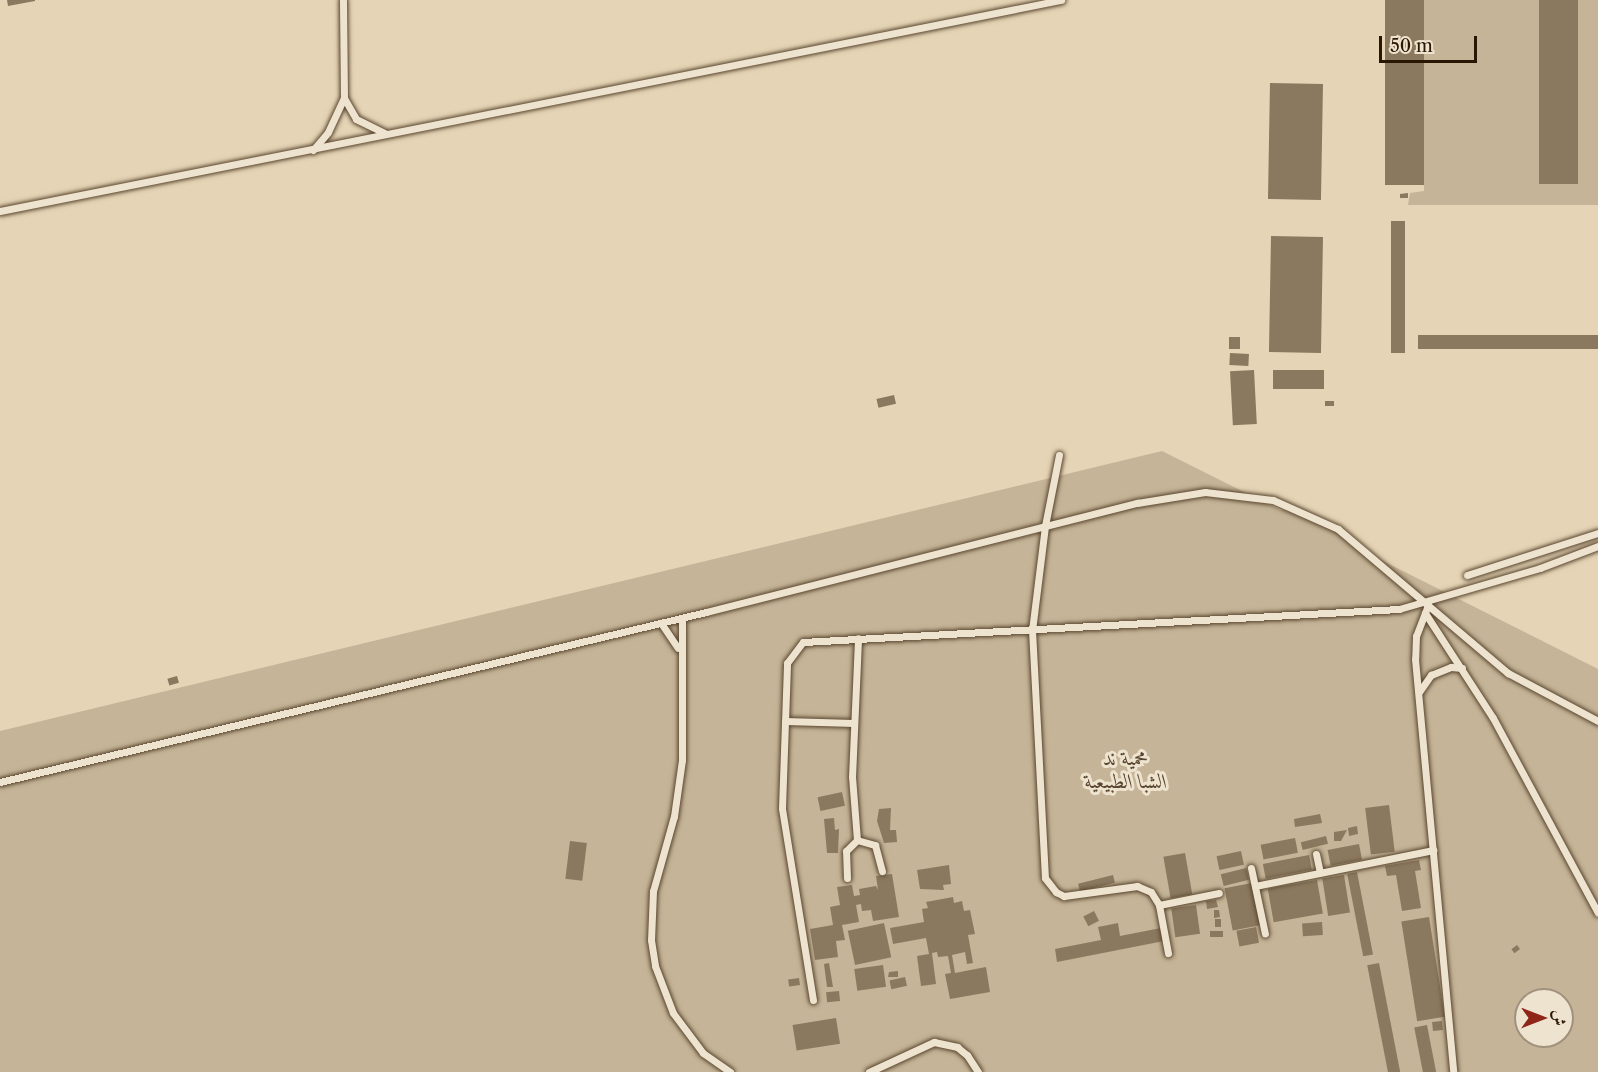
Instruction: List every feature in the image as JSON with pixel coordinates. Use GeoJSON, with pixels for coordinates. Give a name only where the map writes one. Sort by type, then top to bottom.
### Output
{"type":"FeatureCollection","features":[{"type":"Feature","properties":{"kind":"lane"},"geometry":{"type":"LineString","coordinates":[[312,151],[328,132],[344,98],[343,0]]}},
{"type":"Feature","properties":{"kind":"lane"},"geometry":{"type":"LineString","coordinates":[[0,211],[312,151],[1061,0]]}},
{"type":"Feature","properties":{"kind":"lane"},"geometry":{"type":"LineString","coordinates":[[344,98],[356,119],[388,134]]}},
{"type":"Feature","properties":{"kind":"lane"},"geometry":{"type":"LineString","coordinates":[[1059,454],[1045,526],[1032,630],[1046,878],[1056,892],[1064,896],[1145,888],[1159,905],[1168,953]]}},
{"type":"Feature","properties":{"kind":"lane"},"geometry":{"type":"LineString","coordinates":[[0,782],[682,618],[1137,503],[1205,492],[1273,500],[1338,529],[1426,607],[1508,673],[1598,721]]}},
{"type":"Feature","properties":{"kind":"lane"},"geometry":{"type":"LineString","coordinates":[[1467,575],[1598,533]]}},
{"type":"Feature","properties":{"kind":"lane"},"geometry":{"type":"LineString","coordinates":[[813,1000],[783,830],[787,663],[793,651],[810,640],[1032,630],[1426,607],[1598,546]]}},
{"type":"Feature","properties":{"kind":"lane"},"geometry":{"type":"LineString","coordinates":[[1426,607],[1493,718],[1598,913]]}},
{"type":"Feature","properties":{"kind":"lane"},"geometry":{"type":"LineString","coordinates":[[1426,607],[1415,647],[1453,1072]]}},
{"type":"Feature","properties":{"kind":"lane"},"geometry":{"type":"LineString","coordinates":[[682,618],[679,650],[682,760],[674,816],[653,891],[651,940],[655,966],[673,1013],[703,1053],[730,1072]]}},
{"type":"Feature","properties":{"kind":"lane"},"geometry":{"type":"LineString","coordinates":[[661,623],[679,650]]}},
{"type":"Feature","properties":{"kind":"lane"},"geometry":{"type":"LineString","coordinates":[[857,840],[852,777],[858,638]]}},
{"type":"Feature","properties":{"kind":"lane"},"geometry":{"type":"LineString","coordinates":[[1419,692],[1431,675],[1451,667],[1462,668]]}},
{"type":"Feature","properties":{"kind":"lane"},"geometry":{"type":"LineString","coordinates":[[785,721],[854,723]]}},
{"type":"Feature","properties":{"kind":"lane"},"geometry":{"type":"LineString","coordinates":[[857,840],[875,845],[882,871]]}},
{"type":"Feature","properties":{"kind":"lane"},"geometry":{"type":"LineString","coordinates":[[847,878],[846,850],[857,840]]}},
{"type":"Feature","properties":{"kind":"lane"},"geometry":{"type":"LineString","coordinates":[[1255,886],[1433,850]]}},
{"type":"Feature","properties":{"kind":"lane"},"geometry":{"type":"LineString","coordinates":[[1316,854],[1320,873]]}},
{"type":"Feature","properties":{"kind":"lane"},"geometry":{"type":"LineString","coordinates":[[1251,868],[1265,934]]}},
{"type":"Feature","properties":{"kind":"lane"},"geometry":{"type":"LineString","coordinates":[[1159,905],[1219,893]]}},
{"type":"Feature","properties":{"kind":"lane"},"geometry":{"type":"LineString","coordinates":[[869,1072],[934,1042],[957,1047],[967,1054],[978,1072]]}},
{"type":"Feature","properties":{"kind":"green space"},"geometry":{"type":"Polygon","coordinates":[[[1424,0],[1539,0],[1540,184],[1578,184],[1578,0],[1598,0],[1598,205],[1408,205],[1410,193],[1424,191],[1424,0]]]}},
{"type":"Feature","properties":{"kind":"green space","name":"محمية ند الشبا الطبيعية"},"geometry":{"type":"Polygon","coordinates":[[[1162,451],[1280,510],[1305,511],[1371,555],[1598,669],[1598,1072],[0,1072],[0,731],[1162,451]]]}},
{"type":"Feature","properties":{"kind":"building"},"geometry":{"type":"Polygon","coordinates":[[[7,0],[35,0],[35,1],[8,6],[7,0]]]}},
{"type":"Feature","properties":{"kind":"building"},"geometry":{"type":"Polygon","coordinates":[[[1385,0],[1424,0],[1424,185],[1385,185],[1385,0]]]}},
{"type":"Feature","properties":{"kind":"building"},"geometry":{"type":"Polygon","coordinates":[[[1539,0],[1578,0],[1578,184],[1539,184],[1539,0]]]}},
{"type":"Feature","properties":{"kind":"building"},"geometry":{"type":"Polygon","coordinates":[[[1270,83],[1323,84],[1321,200],[1268,199],[1270,83]]]}},
{"type":"Feature","properties":{"kind":"building"},"geometry":{"type":"Polygon","coordinates":[[[1408,193],[1408,198],[1400,198],[1400,194],[1408,193]]]}},
{"type":"Feature","properties":{"kind":"building"},"geometry":{"type":"Polygon","coordinates":[[[1391,221],[1405,221],[1405,353],[1391,353],[1391,221]]]}},
{"type":"Feature","properties":{"kind":"building"},"geometry":{"type":"Polygon","coordinates":[[[1271,236],[1323,237],[1321,353],[1269,352],[1271,236]]]}},
{"type":"Feature","properties":{"kind":"building"},"geometry":{"type":"Polygon","coordinates":[[[1418,335],[1598,335],[1598,349],[1418,349],[1418,335]]]}},
{"type":"Feature","properties":{"kind":"building"},"geometry":{"type":"Polygon","coordinates":[[[1229,337],[1240,337],[1240,349],[1229,349],[1229,337]]]}},
{"type":"Feature","properties":{"kind":"building"},"geometry":{"type":"Polygon","coordinates":[[[1230,353],[1249,354],[1248,366],[1229,365],[1230,353]]]}},
{"type":"Feature","properties":{"kind":"building"},"geometry":{"type":"Polygon","coordinates":[[[1254,370],[1257,424],[1233,425],[1230,371],[1254,370]]]}},
{"type":"Feature","properties":{"kind":"building"},"geometry":{"type":"Polygon","coordinates":[[[1273,370],[1324,370],[1324,389],[1273,389],[1273,370]]]}},
{"type":"Feature","properties":{"kind":"building"},"geometry":{"type":"Polygon","coordinates":[[[894,395],[896,404],[878,408],[876,399],[894,395]]]}},
{"type":"Feature","properties":{"kind":"building"},"geometry":{"type":"Polygon","coordinates":[[[1325,401],[1334,401],[1334,406],[1325,406],[1325,401]]]}},
{"type":"Feature","properties":{"kind":"building"},"geometry":{"type":"Polygon","coordinates":[[[177,676],[179,683],[169,685],[167,679],[177,676]]]}},
{"type":"Feature","properties":{"kind":"building"},"geometry":{"type":"Polygon","coordinates":[[[842,792],[845,806],[820,811],[818,797],[842,792]]]}},
{"type":"Feature","properties":{"kind":"building"},"geometry":{"type":"Polygon","coordinates":[[[1389,805],[1395,852],[1371,855],[1365,808],[1389,805]]]}},
{"type":"Feature","properties":{"kind":"building"},"geometry":{"type":"Polygon","coordinates":[[[891,808],[890,830],[896,830],[897,842],[884,843],[877,821],[879,809],[891,808]]]}},
{"type":"Feature","properties":{"kind":"building"},"geometry":{"type":"Polygon","coordinates":[[[1320,814],[1322,823],[1295,827],[1294,819],[1320,814]]]}},
{"type":"Feature","properties":{"kind":"building"},"geometry":{"type":"Polygon","coordinates":[[[834,818],[835,830],[839,829],[838,853],[827,853],[824,819],[834,818]]]}},
{"type":"Feature","properties":{"kind":"building"},"geometry":{"type":"Polygon","coordinates":[[[1357,826],[1358,834],[1349,836],[1348,828],[1357,826]]]}},
{"type":"Feature","properties":{"kind":"building"},"geometry":{"type":"Polygon","coordinates":[[[1347,830],[1341,841],[1334,841],[1334,832],[1347,830]]]}},
{"type":"Feature","properties":{"kind":"building"},"geometry":{"type":"Polygon","coordinates":[[[1326,836],[1328,844],[1303,850],[1301,842],[1326,836]]]}},
{"type":"Feature","properties":{"kind":"building"},"geometry":{"type":"Polygon","coordinates":[[[1295,838],[1298,853],[1264,859],[1261,845],[1295,838]]]}},
{"type":"Feature","properties":{"kind":"building"},"geometry":{"type":"Polygon","coordinates":[[[570,841],[587,843],[582,881],[565,879],[570,841]]]}},
{"type":"Feature","properties":{"kind":"building"},"geometry":{"type":"Polygon","coordinates":[[[1359,844],[1362,860],[1331,866],[1328,850],[1359,844]]]}},
{"type":"Feature","properties":{"kind":"building"},"geometry":{"type":"Polygon","coordinates":[[[1241,851],[1244,865],[1219,870],[1217,856],[1241,851]]]}},
{"type":"Feature","properties":{"kind":"building"},"geometry":{"type":"Polygon","coordinates":[[[1185,853],[1192,894],[1171,898],[1163,857],[1185,853]]]}},
{"type":"Feature","properties":{"kind":"building"},"geometry":{"type":"Polygon","coordinates":[[[1309,855],[1312,870],[1266,879],[1263,864],[1309,855]]]}},
{"type":"Feature","properties":{"kind":"building"},"geometry":{"type":"Polygon","coordinates":[[[1419,860],[1421,870],[1415,871],[1421,908],[1402,911],[1396,875],[1387,876],[1385,866],[1419,860]]]}},
{"type":"Feature","properties":{"kind":"building"},"geometry":{"type":"Polygon","coordinates":[[[949,865],[951,884],[943,885],[944,890],[920,889],[917,870],[949,865]]]}},
{"type":"Feature","properties":{"kind":"building"},"geometry":{"type":"Polygon","coordinates":[[[1246,868],[1249,880],[1224,886],[1221,874],[1246,868]]]}},
{"type":"Feature","properties":{"kind":"building"},"geometry":{"type":"Polygon","coordinates":[[[1357,872],[1373,954],[1363,956],[1347,874],[1357,872]]]}},
{"type":"Feature","properties":{"kind":"building"},"geometry":{"type":"Polygon","coordinates":[[[892,874],[899,917],[873,921],[871,910],[862,911],[861,904],[856,905],[859,922],[842,925],[845,940],[836,941],[838,957],[815,960],[810,929],[833,925],[830,907],[840,905],[837,887],[852,885],[854,896],[860,895],[859,889],[876,886],[878,890],[876,876],[892,874]]]}},
{"type":"Feature","properties":{"kind":"building"},"geometry":{"type":"Polygon","coordinates":[[[1113,875],[1115,883],[1080,891],[1078,884],[1113,875]]]}},
{"type":"Feature","properties":{"kind":"building"},"geometry":{"type":"Polygon","coordinates":[[[1344,875],[1350,913],[1328,916],[1322,878],[1344,875]]]}},
{"type":"Feature","properties":{"kind":"building"},"geometry":{"type":"Polygon","coordinates":[[[1317,880],[1323,913],[1274,922],[1268,889],[1317,880]]]}},
{"type":"Feature","properties":{"kind":"building"},"geometry":{"type":"Polygon","coordinates":[[[1252,883],[1260,925],[1233,931],[1225,888],[1252,883]]]}},
{"type":"Feature","properties":{"kind":"building"},"geometry":{"type":"Polygon","coordinates":[[[953,897],[954,903],[962,901],[964,911],[970,910],[975,934],[968,935],[973,963],[967,964],[965,952],[952,955],[955,973],[986,967],[990,992],[950,999],[945,974],[951,973],[948,956],[938,957],[937,952],[932,953],[936,984],[921,986],[917,956],[929,954],[926,938],[893,944],[890,928],[924,922],[922,909],[928,908],[926,902],[953,897]]]}},
{"type":"Feature","properties":{"kind":"building"},"geometry":{"type":"Polygon","coordinates":[[[1216,900],[1218,907],[1207,909],[1206,901],[1216,900]]]}},
{"type":"Feature","properties":{"kind":"building"},"geometry":{"type":"Polygon","coordinates":[[[1196,905],[1200,934],[1175,937],[1171,908],[1196,905]]]}},
{"type":"Feature","properties":{"kind":"building"},"geometry":{"type":"Polygon","coordinates":[[[1214,910],[1219,910],[1220,917],[1214,918],[1214,910]]]}},
{"type":"Feature","properties":{"kind":"building"},"geometry":{"type":"Polygon","coordinates":[[[1094,911],[1099,921],[1088,926],[1083,916],[1094,911]]]}},
{"type":"Feature","properties":{"kind":"building"},"geometry":{"type":"Polygon","coordinates":[[[1429,917],[1445,1017],[1417,1021],[1401,921],[1429,917]]]}},
{"type":"Feature","properties":{"kind":"building"},"geometry":{"type":"Polygon","coordinates":[[[1215,919],[1221,919],[1221,927],[1215,927],[1215,919]]]}},
{"type":"Feature","properties":{"kind":"building"},"geometry":{"type":"Polygon","coordinates":[[[1322,922],[1323,935],[1303,936],[1302,923],[1322,922]]]}},
{"type":"Feature","properties":{"kind":"building"},"geometry":{"type":"Polygon","coordinates":[[[884,923],[891,957],[855,965],[848,931],[884,923]]]}},
{"type":"Feature","properties":{"kind":"building"},"geometry":{"type":"Polygon","coordinates":[[[1118,923],[1120,936],[1161,928],[1164,941],[1057,962],[1055,949],[1101,940],[1098,927],[1118,923]]]}},
{"type":"Feature","properties":{"kind":"building"},"geometry":{"type":"Polygon","coordinates":[[[1256,927],[1259,943],[1239,947],[1236,931],[1256,927]]]}},
{"type":"Feature","properties":{"kind":"building"},"geometry":{"type":"Polygon","coordinates":[[[1210,931],[1223,931],[1223,937],[1210,937],[1210,931]]]}},
{"type":"Feature","properties":{"kind":"building"},"geometry":{"type":"Polygon","coordinates":[[[1517,945],[1520,949],[1514,953],[1511,949],[1517,945]]]}},
{"type":"Feature","properties":{"kind":"building"},"geometry":{"type":"Polygon","coordinates":[[[829,963],[833,987],[827,987],[824,964],[829,963]]]}},
{"type":"Feature","properties":{"kind":"building"},"geometry":{"type":"Polygon","coordinates":[[[1379,963],[1400,1072],[1388,1072],[1367,965],[1379,963]]]}},
{"type":"Feature","properties":{"kind":"building"},"geometry":{"type":"Polygon","coordinates":[[[883,965],[886,987],[857,991],[854,969],[883,965]]]}},
{"type":"Feature","properties":{"kind":"building"},"geometry":{"type":"Polygon","coordinates":[[[898,971],[898,977],[888,977],[889,972],[898,971]]]}},
{"type":"Feature","properties":{"kind":"building"},"geometry":{"type":"Polygon","coordinates":[[[905,977],[907,986],[891,989],[889,981],[905,977]]]}},
{"type":"Feature","properties":{"kind":"building"},"geometry":{"type":"Polygon","coordinates":[[[799,978],[800,985],[789,986],[788,980],[799,978]]]}},
{"type":"Feature","properties":{"kind":"building"},"geometry":{"type":"Polygon","coordinates":[[[839,991],[840,1001],[827,1002],[826,992],[839,991]]]}},
{"type":"Feature","properties":{"kind":"building"},"geometry":{"type":"Polygon","coordinates":[[[836,1018],[840,1044],[797,1051],[793,1025],[836,1018]]]}},
{"type":"Feature","properties":{"kind":"building"},"geometry":{"type":"Polygon","coordinates":[[[1442,1021],[1443,1030],[1433,1031],[1432,1022],[1442,1021]]]}},
{"type":"Feature","properties":{"kind":"building"},"geometry":{"type":"Polygon","coordinates":[[[1427,1025],[1436,1072],[1423,1072],[1414,1027],[1427,1025]]]}}]}
